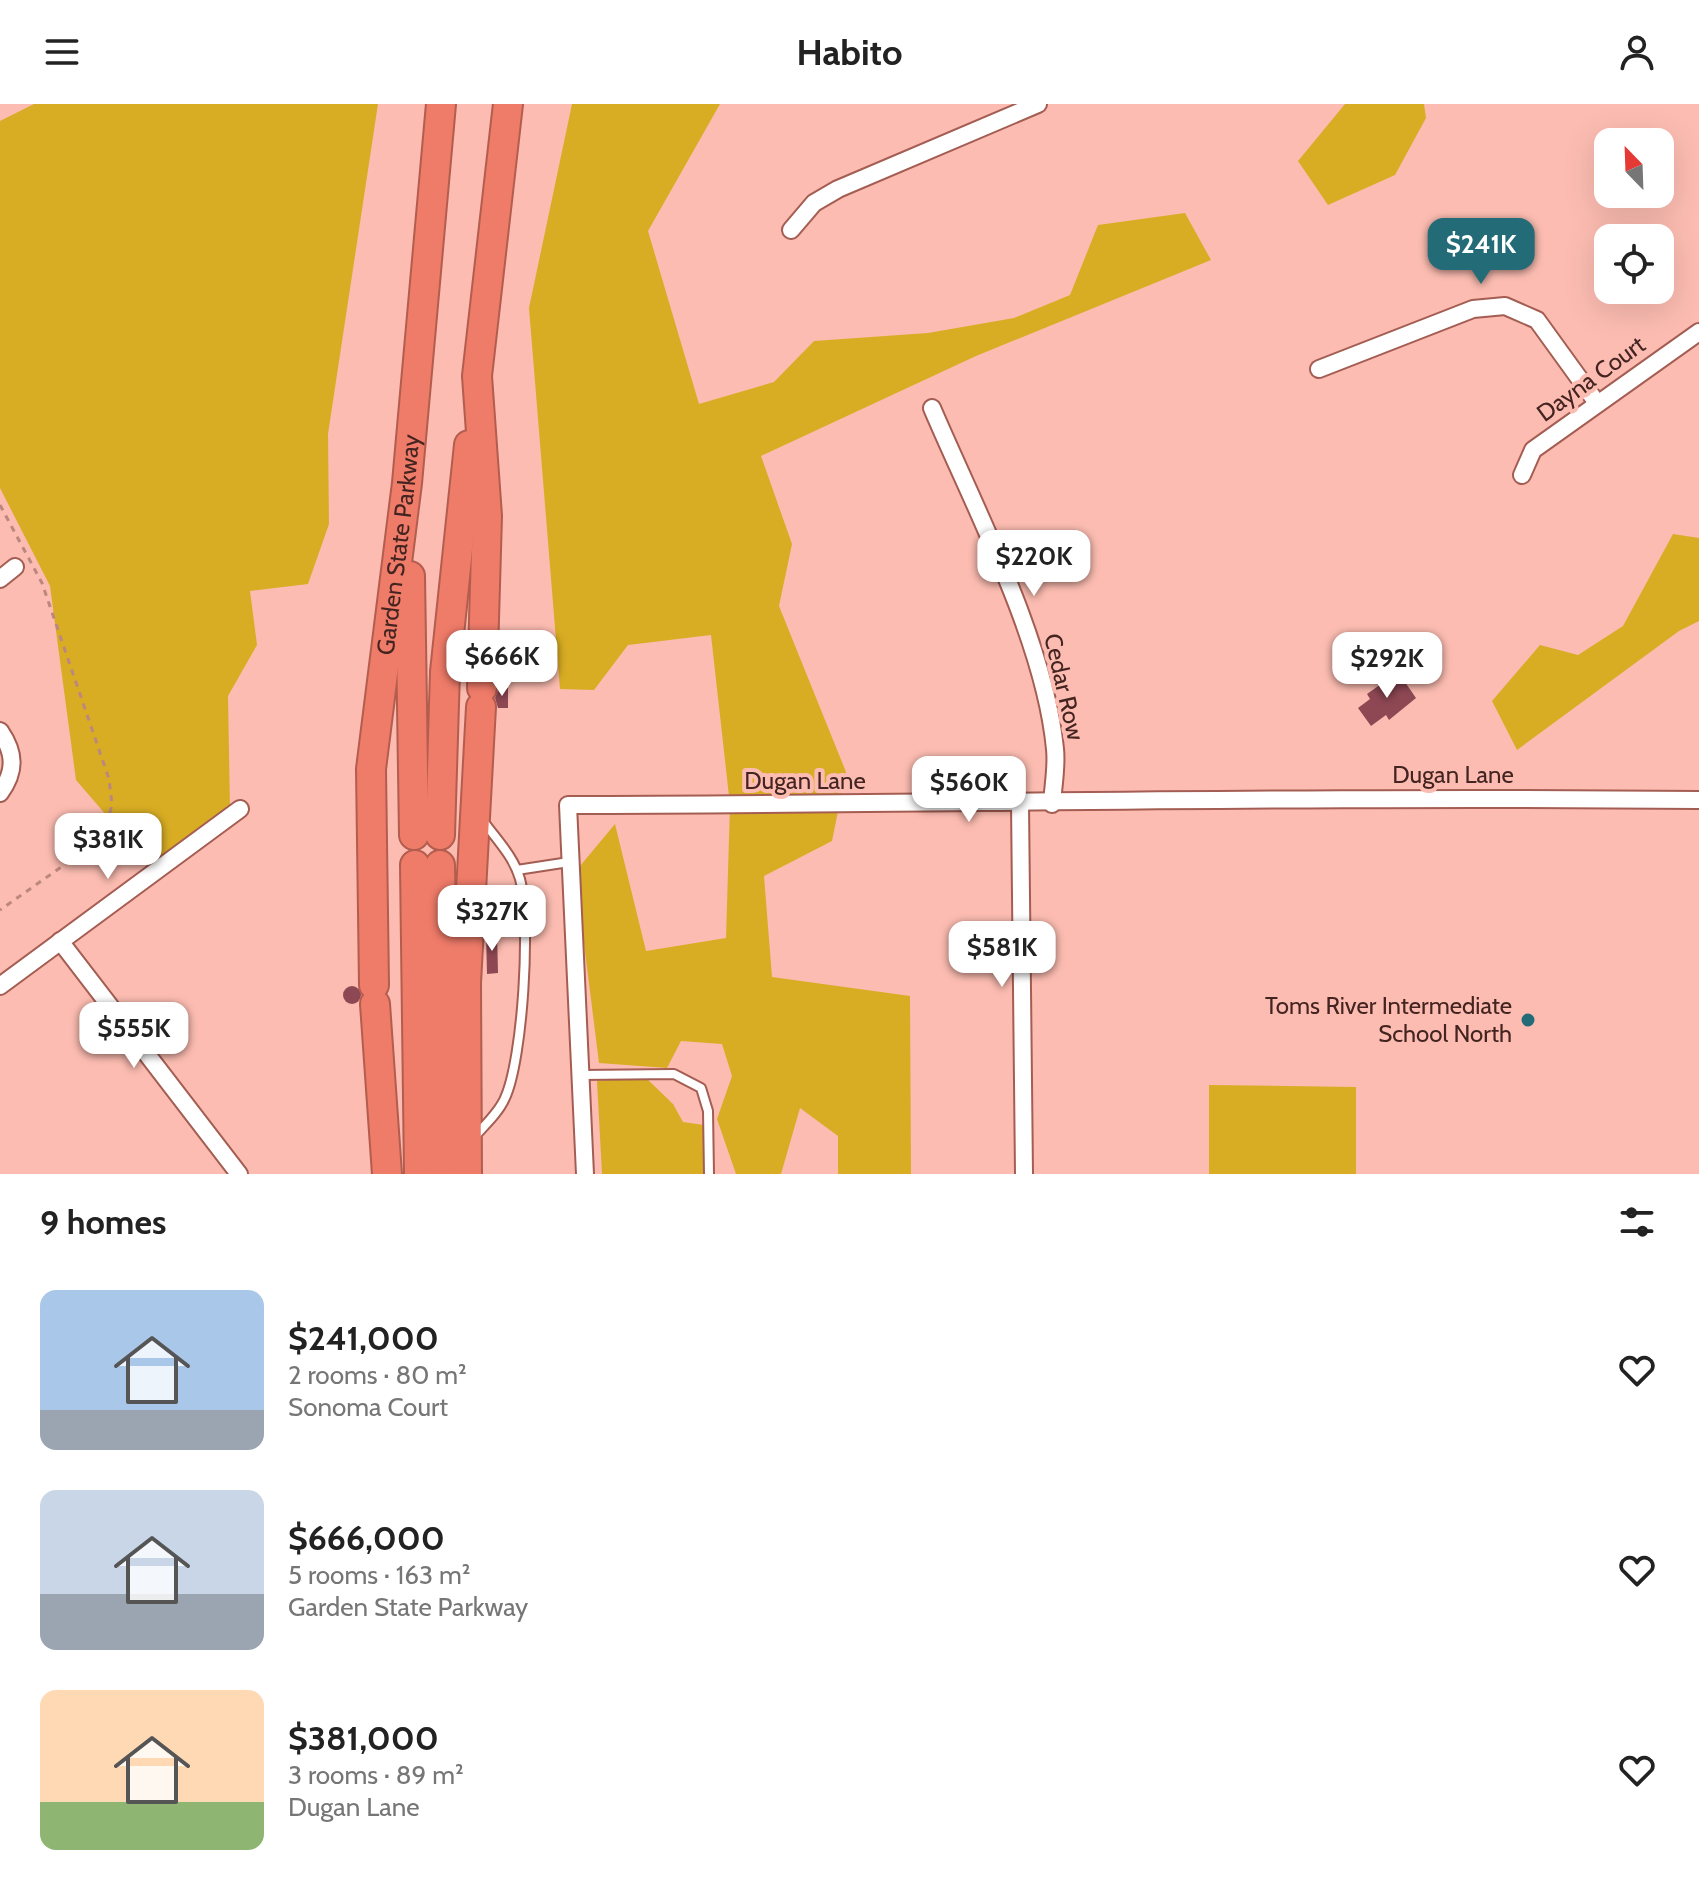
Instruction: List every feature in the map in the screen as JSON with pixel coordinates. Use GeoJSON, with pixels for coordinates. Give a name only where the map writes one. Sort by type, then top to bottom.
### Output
{"type":"FeatureCollection","features":[{"type":"Feature","properties":{"kind":"highway","name":"Garden State Parkway"},"geometry":{"type":"LineString","coordinates":[[387,1174],[374,994],[371,769],[407,483],[441,104]]}},
{"type":"Feature","properties":{"kind":"highway"},"geometry":{"type":"LineString","coordinates":[[407,483],[427,835],[508,104]]}},
{"type":"Feature","properties":{"kind":"highway"},"geometry":{"type":"LineString","coordinates":[[467,1174],[466,983],[487,516],[477,376]]}},
{"type":"Feature","properties":{"kind":"highway"},"geometry":{"type":"LineString","coordinates":[[419,1174],[427,865],[446,1174]]}},
{"type":"Feature","properties":{"kind":"street"},"geometry":{"type":"LineString","coordinates":[[791,230],[814,203],[838,189],[1038,104]]}},
{"type":"Feature","properties":{"kind":"street"},"geometry":{"type":"LineString","coordinates":[[1319,369],[1473,309],[1505,306],[1537,320],[1597,403]]}},
{"type":"Feature","properties":{"kind":"street","name":"Dayna Court"},"geometry":{"type":"LineString","coordinates":[[1522,475],[1533,450],[1699,332]]}},
{"type":"Feature","properties":{"kind":"street","name":"Cedar Row"},"geometry":{"type":"LineString","coordinates":[[932,408],[1031,642],[1056,753],[1052,804]]}},
{"type":"Feature","properties":{"kind":"street"},"geometry":{"type":"LineString","coordinates":[[0,579],[15,567]]}},
{"type":"Feature","properties":{"kind":"street"},"geometry":{"type":"LineString","coordinates":[[0,731],[9,745],[13,765],[0,793]]}},
{"type":"Feature","properties":{"kind":"street","name":"Dugan Lane"},"geometry":{"type":"LineString","coordinates":[[585,1174],[568,805],[1052,804],[1450,798],[1699,800]]}},
{"type":"Feature","properties":{"kind":"street"},"geometry":{"type":"LineString","coordinates":[[1020,804],[1024,1174]]}},
{"type":"Feature","properties":{"kind":"street"},"geometry":{"type":"LineString","coordinates":[[0,986],[240,809]]}},
{"type":"Feature","properties":{"kind":"street"},"geometry":{"type":"LineString","coordinates":[[60,941],[239,1174]]}},
{"type":"Feature","properties":{"kind":"lane"},"geometry":{"type":"LineString","coordinates":[[467,1145],[505,1100],[514,1075],[526,966],[523,897],[517,870],[474,809]]}},
{"type":"Feature","properties":{"kind":"lane"},"geometry":{"type":"LineString","coordinates":[[517,870],[569,862]]}},
{"type":"Feature","properties":{"kind":"lane"},"geometry":{"type":"LineString","coordinates":[[580,1075],[674,1074],[701,1088],[708,1111],[709,1174]]}},
{"type":"Feature","properties":{"kind":"path"},"geometry":{"type":"LineString","coordinates":[[0,505],[42,583],[109,779],[112,804],[104,837],[0,910]]}},
{"type":"Feature","properties":{"kind":"shaded area"},"geometry":{"type":"Polygon","coordinates":[[[34,104],[378,104],[328,434],[329,524],[308,584],[250,591],[257,645],[228,696],[230,809],[150,866],[76,780],[50,586],[0,488],[0,121],[34,104]]]}},
{"type":"Feature","properties":{"kind":"shaded area"},"geometry":{"type":"Polygon","coordinates":[[[572,104],[720,104],[648,231],[699,404],[774,382],[814,341],[928,333],[1014,318],[1070,295],[1098,225],[1185,213],[1211,260],[976,356],[761,456],[792,544],[779,606],[846,772],[832,841],[764,876],[772,977],[910,996],[911,1174],[838,1174],[838,1136],[800,1108],[781,1174],[736,1174],[717,1119],[732,1076],[722,1044],[681,1041],[667,1068],[599,1063],[575,872],[615,824],[646,951],[726,938],[730,805],[711,635],[628,645],[594,690],[560,689],[529,308],[572,104]]]}},
{"type":"Feature","properties":{"kind":"shaded area"},"geometry":{"type":"Polygon","coordinates":[[[1345,104],[1424,104],[1426,118],[1395,175],[1328,205],[1298,161],[1345,104]]]}},
{"type":"Feature","properties":{"kind":"shaded area"},"geometry":{"type":"Polygon","coordinates":[[[1673,534],[1699,538],[1699,621],[1679,631],[1517,750],[1492,701],[1540,645],[1578,655],[1623,626],[1673,534]]]}},
{"type":"Feature","properties":{"kind":"shaded area"},"geometry":{"type":"Polygon","coordinates":[[[645,1077],[673,1104],[683,1122],[704,1125],[706,1174],[602,1174],[597,1081],[645,1077]]]}},
{"type":"Feature","properties":{"kind":"shaded area"},"geometry":{"type":"Polygon","coordinates":[[[1209,1085],[1356,1087],[1356,1174],[1209,1174],[1209,1085]]]}},
{"type":"Feature","properties":{"kind":"building"},"geometry":{"type":"Polygon","coordinates":[[[1398,672],[1416,698],[1389,720],[1386,715],[1371,726],[1358,708],[1370,699],[1367,694],[1398,672]]]}},
{"type":"Feature","properties":{"kind":"building"},"geometry":{"type":"Polygon","coordinates":[[[499,688],[508,688],[508,708],[498,708],[495,698],[499,688]]]}},
{"type":"Feature","properties":{"kind":"building"},"geometry":{"type":"Polygon","coordinates":[[[497,932],[498,973],[487,974],[486,933],[497,932]]]}},
{"type":"Feature","properties":{"kind":"building"},"geometry":{"type":"Polygon","coordinates":[[[352,986],[361,995],[352,1004],[343,995],[352,986]]]}},
{"type":"Feature","properties":{"kind":"place","name":"Toms River Intermediate School North"},"geometry":{"type":"Point","coordinates":[1528,1020]}}]}
